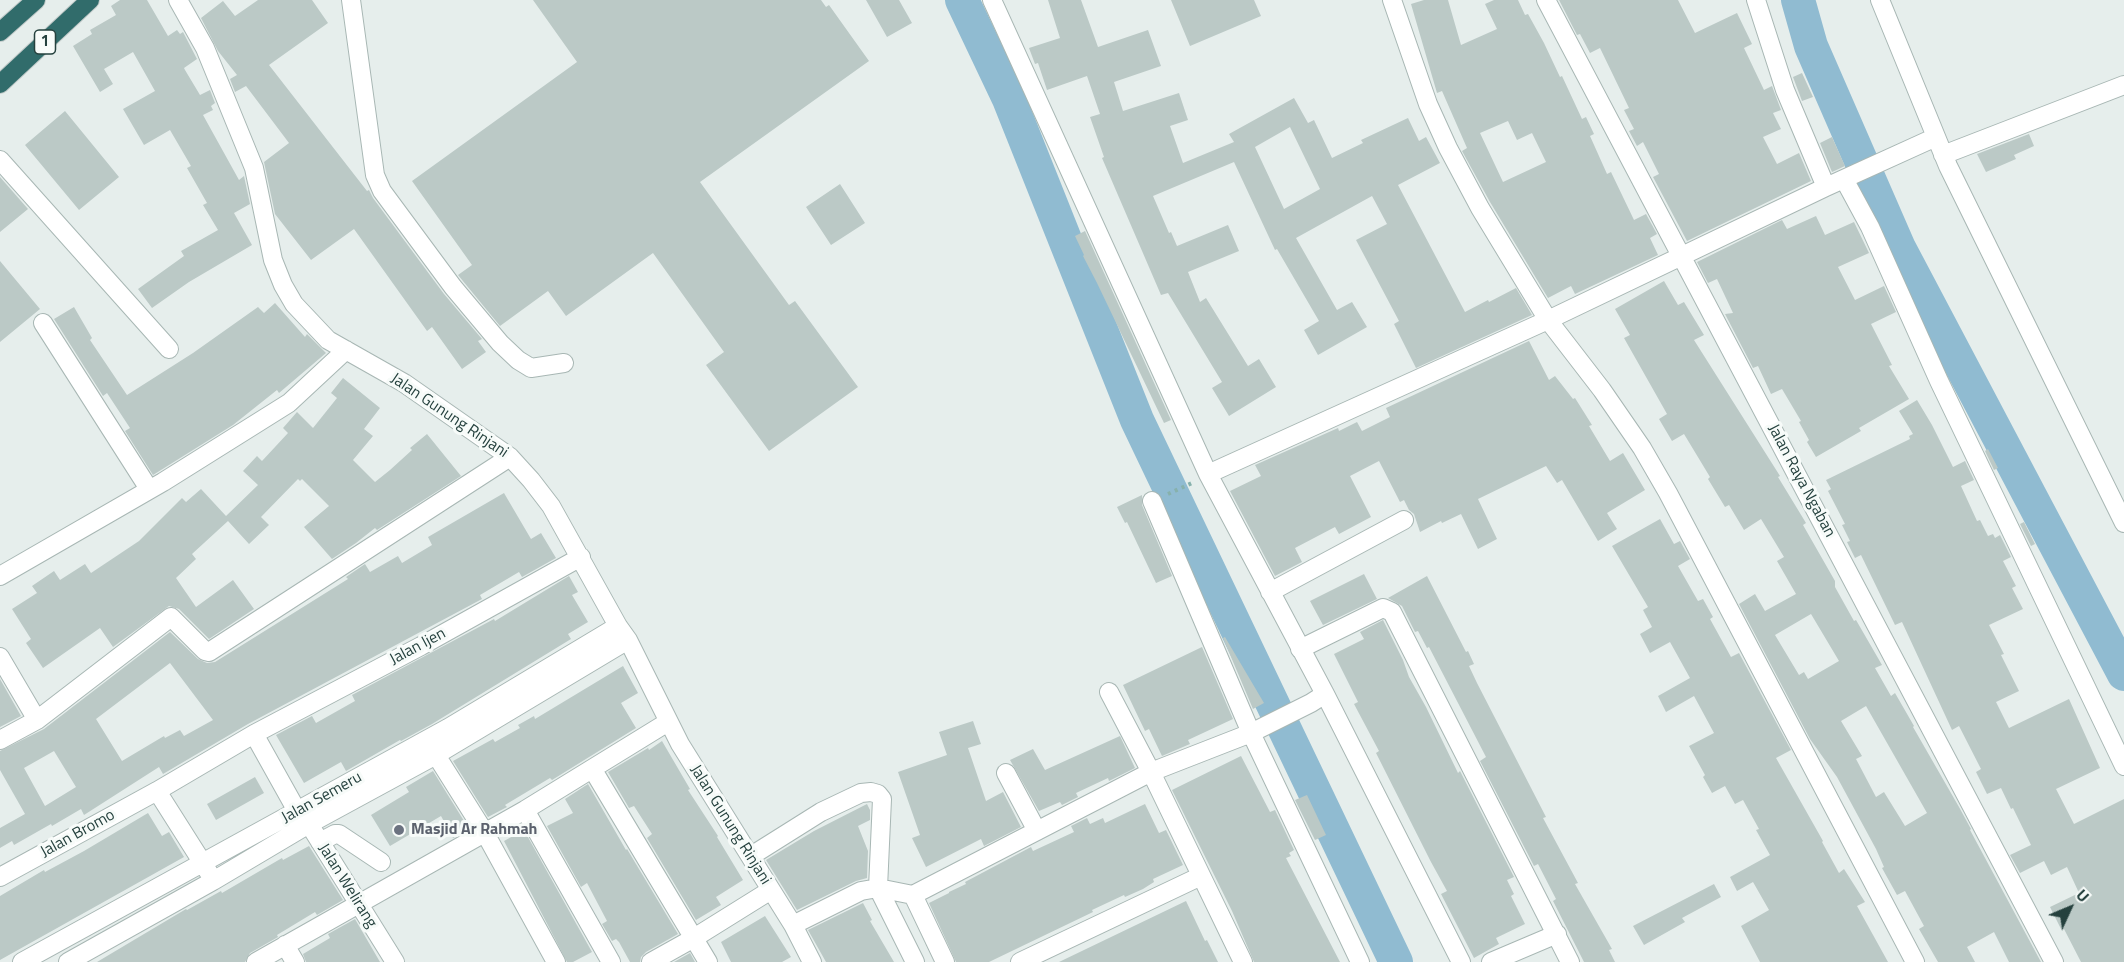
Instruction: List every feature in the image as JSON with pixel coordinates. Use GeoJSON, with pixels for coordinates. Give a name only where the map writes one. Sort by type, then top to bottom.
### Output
{"type":"FeatureCollection","features":[{"type":"Feature","properties":{"kind":"highway","name":"1"},"geometry":{"type":"LineString","coordinates":[[0,32],[36,0]]}},
{"type":"Feature","properties":{"kind":"highway","name":"1"},"geometry":{"type":"LineString","coordinates":[[0,84],[90,0]]}},
{"type":"Feature","properties":{"kind":"street","name":"Jalan Gunung Rinjani"},"geometry":{"type":"LineString","coordinates":[[177,0],[205,48],[254,168],[273,260],[283,285],[304,316],[328,340],[404,383],[510,457],[531,480],[551,506],[581,557],[680,744],[793,925],[812,962]]}},
{"type":"Feature","properties":{"kind":"street"},"geometry":{"type":"LineString","coordinates":[[351,0],[375,175],[382,190],[453,287],[506,349],[531,368],[564,363]]}},
{"type":"Feature","properties":{"kind":"street"},"geometry":{"type":"LineString","coordinates":[[992,0],[1208,474],[1300,649],[1318,698],[1461,962]]}},
{"type":"Feature","properties":{"kind":"street"},"geometry":{"type":"LineString","coordinates":[[1392,0],[1428,104],[1480,208],[1548,320],[1602,390],[1642,448],[1663,484],[1915,962]]}},
{"type":"Feature","properties":{"kind":"street","name":"Jalan Raya Ngaban"},"geometry":{"type":"LineString","coordinates":[[1546,0],[2054,962]]}},
{"type":"Feature","properties":{"kind":"street"},"geometry":{"type":"LineString","coordinates":[[1756,0],[1785,90],[1826,187]]}},
{"type":"Feature","properties":{"kind":"street"},"geometry":{"type":"LineString","coordinates":[[1880,0],[1943,155],[2124,523]]}},
{"type":"Feature","properties":{"kind":"street"},"geometry":{"type":"LineString","coordinates":[[1943,155],[2124,85]]}},
{"type":"Feature","properties":{"kind":"street"},"geometry":{"type":"LineString","coordinates":[[1208,474],[1548,320],[1936,137]]}},
{"type":"Feature","properties":{"kind":"street"},"geometry":{"type":"LineString","coordinates":[[0,160],[169,349]]}},
{"type":"Feature","properties":{"kind":"street"},"geometry":{"type":"LineString","coordinates":[[1848,177],[1939,381],[2124,766]]}},
{"type":"Feature","properties":{"kind":"street"},"geometry":{"type":"LineString","coordinates":[[43,323],[149,489]]}},
{"type":"Feature","properties":{"kind":"street"},"geometry":{"type":"LineString","coordinates":[[0,576],[163,482],[289,402],[346,350]]}},
{"type":"Feature","properties":{"kind":"street"},"geometry":{"type":"LineString","coordinates":[[0,740],[37,720],[171,617],[205,651],[209,652],[510,457]]}},
{"type":"Feature","properties":{"kind":"street"},"geometry":{"type":"LineString","coordinates":[[1156,499],[1251,733],[1360,962]]}},
{"type":"Feature","properties":{"kind":"street"},"geometry":{"type":"LineString","coordinates":[[1270,592],[1404,520]]}},
{"type":"Feature","properties":{"kind":"street","name":"Jalan Ijen"},"geometry":{"type":"LineString","coordinates":[[157,790],[254,734],[421,646],[581,557]]}},
{"type":"Feature","properties":{"kind":"street"},"geometry":{"type":"LineString","coordinates":[[1300,649],[1383,608],[1392,612],[1570,962]]}},
{"type":"Feature","properties":{"kind":"street","name":"Jalan Semeru"},"geometry":{"type":"LineString","coordinates":[[22,962],[203,863],[436,755],[623,633]]}},
{"type":"Feature","properties":{"kind":"street","name":"Jalan Semeru"},"geometry":{"type":"LineString","coordinates":[[68,962],[88,957],[213,881],[303,818],[448,728],[623,633]]}},
{"type":"Feature","properties":{"kind":"street"},"geometry":{"type":"LineString","coordinates":[[0,657],[37,720]]}},
{"type":"Feature","properties":{"kind":"street"},"geometry":{"type":"LineString","coordinates":[[1108,692],[1243,962]]}},
{"type":"Feature","properties":{"kind":"street"},"geometry":{"type":"LineString","coordinates":[[793,925],[861,891],[878,888],[913,895],[1150,772],[1273,724],[1318,698]]}},
{"type":"Feature","properties":{"kind":"street"},"geometry":{"type":"LineString","coordinates":[[256,962],[525,810],[668,722]]}},
{"type":"Feature","properties":{"kind":"street"},"geometry":{"type":"LineString","coordinates":[[254,734],[303,818]]}},
{"type":"Feature","properties":{"kind":"street"},"geometry":{"type":"LineString","coordinates":[[436,755],[485,833],[556,962]]}},
{"type":"Feature","properties":{"kind":"street"},"geometry":{"type":"LineString","coordinates":[[593,770],[708,962]]}},
{"type":"Feature","properties":{"kind":"street"},"geometry":{"type":"LineString","coordinates":[[1006,773],[1037,831]]}},
{"type":"Feature","properties":{"kind":"street"},"geometry":{"type":"LineString","coordinates":[[157,790],[213,881]]}},
{"type":"Feature","properties":{"kind":"street","name":"Jalan Bromo"},"geometry":{"type":"LineString","coordinates":[[0,877],[157,790]]}},
{"type":"Feature","properties":{"kind":"street"},"geometry":{"type":"LineString","coordinates":[[751,856],[821,812],[861,793],[878,794],[882,799],[878,888],[915,962]]}},
{"type":"Feature","properties":{"kind":"street"},"geometry":{"type":"LineString","coordinates":[[525,810],[603,960]]}},
{"type":"Feature","properties":{"kind":"street","name":"Jalan Welirang"},"geometry":{"type":"LineString","coordinates":[[303,818],[395,962]]}},
{"type":"Feature","properties":{"kind":"street"},"geometry":{"type":"LineString","coordinates":[[320,842],[339,834],[381,862]]}},
{"type":"Feature","properties":{"kind":"street"},"geometry":{"type":"LineString","coordinates":[[1020,962],[1201,876]]}},
{"type":"Feature","properties":{"kind":"street"},"geometry":{"type":"LineString","coordinates":[[651,962],[771,890]]}},
{"type":"Feature","properties":{"kind":"street"},"geometry":{"type":"LineString","coordinates":[[913,895],[945,962]]}},
{"type":"Feature","properties":{"kind":"street"},"geometry":{"type":"LineString","coordinates":[[76,934],[88,957]]}},
{"type":"Feature","properties":{"kind":"street"},"geometry":{"type":"LineString","coordinates":[[1491,962],[1557,934]]}},
{"type":"Feature","properties":{"kind":"street"},"geometry":{"type":"LineString","coordinates":[[285,945],[295,962]]}},
{"type":"Feature","properties":{"kind":"path"},"geometry":{"type":"LineString","coordinates":[[1156,499],[1189,484]]}},
{"type":"Feature","properties":{"kind":"building"},"geometry":{"type":"Polygon","coordinates":[[[120,0],[147,0],[168,36],[177,30],[180,34],[183,32],[197,59],[184,68],[200,95],[210,90],[215,103],[211,106],[213,110],[203,115],[239,180],[244,176],[250,204],[234,213],[252,245],[189,282],[152,308],[138,289],[184,256],[181,251],[218,230],[203,205],[207,203],[187,168],[191,166],[170,130],[144,145],[123,109],[155,91],[133,52],[104,69],[113,84],[100,92],[73,46],[92,34],[90,30],[116,15],[111,6],[120,0]]]}},
{"type":"Feature","properties":{"kind":"building"},"geometry":{"type":"Polygon","coordinates":[[[258,0],[312,0],[328,23],[269,65],[367,191],[369,190],[444,294],[482,339],[478,341],[486,352],[462,369],[432,327],[427,331],[354,229],[311,260],[275,214],[264,162],[289,143],[246,86],[235,92],[230,79],[237,75],[218,51],[201,18],[223,1],[235,16],[258,0]]]}},
{"type":"Feature","properties":{"kind":"building"},"geometry":{"type":"Polygon","coordinates":[[[533,0],[821,0],[826,7],[829,5],[869,61],[700,182],[789,305],[795,301],[858,387],[769,451],[706,365],[724,352],[653,253],[566,316],[548,291],[500,326],[458,275],[472,265],[412,181],[577,62],[533,0]]]}},
{"type":"Feature","properties":{"kind":"building"},"geometry":{"type":"Polygon","coordinates":[[[866,0],[899,0],[912,23],[887,37],[866,0]]]}},
{"type":"Feature","properties":{"kind":"building"},"geometry":{"type":"Polygon","coordinates":[[[1048,0],[1081,0],[1098,47],[1148,30],[1161,66],[1114,82],[1123,111],[1179,93],[1188,120],[1170,126],[1183,163],[1234,142],[1229,134],[1294,98],[1308,123],[1314,120],[1332,158],[1363,143],[1361,140],[1408,118],[1419,141],[1426,137],[1440,163],[1398,185],[1465,312],[1516,288],[1532,315],[1416,368],[1394,324],[1399,321],[1356,240],[1387,224],[1372,196],[1296,238],[1337,310],[1352,302],[1367,327],[1318,355],[1304,330],[1319,321],[1277,249],[1275,250],[1234,162],[1153,196],[1177,246],[1228,225],[1239,251],[1188,272],[1200,302],[1206,298],[1248,366],[1259,359],[1276,387],[1229,416],[1212,388],[1222,382],[1168,293],[1161,295],[1102,158],[1104,157],[1090,117],[1100,114],[1087,76],[1047,90],[1038,63],[1035,64],[1029,48],[1060,38],[1048,0]],[[1290,127],[1255,147],[1284,209],[1320,189],[1290,127]]]}},
{"type":"Feature","properties":{"kind":"building"},"geometry":{"type":"Polygon","coordinates":[[[1171,0],[1254,0],[1261,16],[1190,46],[1171,0]]]}},
{"type":"Feature","properties":{"kind":"building"},"geometry":{"type":"Polygon","coordinates":[[[1424,0],[1448,0],[1461,45],[1497,29],[1485,4],[1494,0],[1518,0],[1544,43],[1560,77],[1562,76],[1582,119],[1586,117],[1594,134],[1590,136],[1607,174],[1611,172],[1634,220],[1646,214],[1657,234],[1650,238],[1658,255],[1575,294],[1571,286],[1548,298],[1462,151],[1467,148],[1442,91],[1437,93],[1411,4],[1424,0]],[[1508,121],[1480,133],[1503,182],[1546,162],[1532,133],[1517,140],[1508,121]]]}},
{"type":"Feature","properties":{"kind":"building"},"geometry":{"type":"Polygon","coordinates":[[[1559,0],[1678,0],[1695,33],[1737,13],[1752,44],[1744,48],[1764,90],[1772,86],[1781,110],[1773,113],[1781,129],[1763,137],[1777,164],[1799,153],[1811,181],[1687,241],[1653,177],[1659,174],[1643,142],[1637,146],[1629,131],[1634,129],[1624,110],[1629,108],[1600,48],[1590,53],[1580,34],[1577,35],[1559,0]]]}},
{"type":"Feature","properties":{"kind":"building"},"geometry":{"type":"Polygon","coordinates":[[[1802,73],[1813,97],[1802,101],[1793,77],[1802,73]]]}},
{"type":"Feature","properties":{"kind":"building"},"geometry":{"type":"Polygon","coordinates":[[[65,111],[119,177],[79,210],[25,145],[65,111]]]}},
{"type":"Feature","properties":{"kind":"building"},"geometry":{"type":"Polygon","coordinates":[[[2029,134],[2034,146],[2014,155],[2016,159],[1986,172],[1977,154],[2029,134]]]}},
{"type":"Feature","properties":{"kind":"building"},"geometry":{"type":"Polygon","coordinates":[[[1832,137],[1845,166],[1832,172],[1820,143],[1832,137]]]}},
{"type":"Feature","properties":{"kind":"building"},"geometry":{"type":"Polygon","coordinates":[[[0,177],[28,209],[0,232],[0,177]]]}},
{"type":"Feature","properties":{"kind":"building"},"geometry":{"type":"Polygon","coordinates":[[[840,184],[865,223],[831,245],[806,207],[840,184]]]}},
{"type":"Feature","properties":{"kind":"building"},"geometry":{"type":"Polygon","coordinates":[[[1816,216],[1825,235],[1854,222],[1869,253],[1838,267],[1855,300],[1884,286],[1896,312],[1871,324],[1892,365],[1889,366],[1909,399],[1859,428],[1861,431],[1816,457],[1807,442],[1809,440],[1799,422],[1801,421],[1782,389],[1771,394],[1758,366],[1753,368],[1725,314],[1733,313],[1717,279],[1708,283],[1697,262],[1782,220],[1787,229],[1816,216]]]}},
{"type":"Feature","properties":{"kind":"building"},"geometry":{"type":"Polygon","coordinates":[[[1085,231],[1171,420],[1164,423],[1083,256],[1075,236],[1085,231]]]}},
{"type":"Feature","properties":{"kind":"building"},"geometry":{"type":"Polygon","coordinates":[[[0,261],[40,309],[0,342],[0,261]]]}},
{"type":"Feature","properties":{"kind":"building"},"geometry":{"type":"Polygon","coordinates":[[[1664,281],[1678,305],[1684,302],[1704,335],[1694,340],[1780,476],[1778,477],[1806,523],[1803,525],[1835,581],[1835,587],[1882,665],[1875,668],[1891,696],[1895,693],[1914,726],[2041,962],[2009,962],[1994,932],[1967,947],[1975,962],[1938,962],[1919,929],[1924,926],[1905,891],[1897,895],[1882,868],[1884,867],[1876,849],[1837,777],[1810,739],[1739,604],[1755,594],[1765,611],[1796,594],[1777,561],[1784,557],[1761,519],[1744,530],[1729,505],[1725,507],[1684,434],[1672,441],[1659,419],[1667,414],[1624,338],[1630,335],[1615,309],[1664,281]],[[1811,614],[1775,635],[1799,675],[1804,672],[1808,679],[1839,661],[1811,614]],[[1866,706],[1841,721],[1862,756],[1856,759],[1876,797],[1884,792],[1905,826],[1927,813],[1866,706]]]}},
{"type":"Feature","properties":{"kind":"building"},"geometry":{"type":"Polygon","coordinates":[[[275,303],[305,337],[307,334],[326,353],[279,393],[277,390],[233,425],[153,475],[125,431],[130,428],[107,393],[103,396],[54,319],[74,307],[92,338],[90,340],[127,395],[193,353],[258,307],[264,313],[275,303]]]}},
{"type":"Feature","properties":{"kind":"building"},"geometry":{"type":"Polygon","coordinates":[[[1529,341],[1549,380],[1555,376],[1573,399],[1575,398],[1610,461],[1623,453],[1645,490],[1607,513],[1617,529],[1598,541],[1562,480],[1557,483],[1546,466],[1478,499],[1497,539],[1478,549],[1461,514],[1420,532],[1414,514],[1404,500],[1400,502],[1379,461],[1350,476],[1371,517],[1339,534],[1335,527],[1295,548],[1302,562],[1275,576],[1230,491],[1261,476],[1255,465],[1338,428],[1339,431],[1357,422],[1362,431],[1390,417],[1386,408],[1529,341]]]}},
{"type":"Feature","properties":{"kind":"building"},"geometry":{"type":"Polygon","coordinates":[[[343,378],[380,408],[364,429],[373,436],[353,460],[375,482],[427,434],[461,476],[377,530],[375,528],[332,559],[304,527],[329,506],[302,479],[300,481],[298,479],[261,517],[269,525],[249,544],[228,521],[192,554],[196,559],[176,578],[196,607],[233,580],[254,609],[209,639],[179,609],[169,606],[113,647],[100,628],[43,668],[26,643],[31,639],[12,609],[37,593],[32,586],[54,571],[60,580],[85,564],[91,573],[139,541],[182,498],[186,502],[201,489],[226,516],[258,485],[243,471],[257,456],[262,461],[288,433],[283,428],[297,412],[313,428],[337,398],[331,393],[343,378]]]}},
{"type":"Feature","properties":{"kind":"building"},"geometry":{"type":"Polygon","coordinates":[[[1917,400],[1953,467],[1965,461],[1974,480],[1961,486],[1977,521],[1980,520],[1988,536],[1993,534],[1995,538],[2000,535],[2011,557],[2003,561],[2016,586],[2012,588],[2023,609],[1989,625],[2019,691],[1996,702],[2009,728],[2069,699],[2100,768],[2056,789],[2074,824],[2124,799],[2124,962],[2081,962],[2064,929],[2062,931],[2050,907],[2079,893],[2067,867],[2051,875],[2044,861],[2020,873],[2010,855],[2031,845],[2013,808],[2011,809],[2001,788],[1987,794],[1976,772],[1981,769],[1959,726],[1952,730],[1902,622],[1895,625],[1861,555],[1855,558],[1842,525],[1845,524],[1828,491],[1831,489],[1826,480],[1910,439],[1909,436],[1913,434],[1899,411],[1917,400]]]}},
{"type":"Feature","properties":{"kind":"building"},"geometry":{"type":"Polygon","coordinates":[[[1988,449],[1998,468],[1994,470],[1985,451],[1988,449]]]}},
{"type":"Feature","properties":{"kind":"building"},"geometry":{"type":"Polygon","coordinates":[[[504,493],[531,539],[541,533],[556,558],[522,577],[519,572],[480,595],[482,599],[248,724],[163,774],[159,767],[84,815],[81,809],[14,845],[12,841],[0,848],[0,828],[25,814],[0,770],[0,751],[44,729],[170,632],[198,659],[207,663],[215,662],[348,579],[346,577],[365,564],[370,572],[398,556],[402,563],[432,545],[428,537],[504,493]],[[170,663],[96,719],[122,761],[164,736],[165,738],[180,730],[184,736],[213,720],[170,663]],[[54,751],[24,768],[45,806],[76,787],[54,751]]]}},
{"type":"Feature","properties":{"kind":"building"},"geometry":{"type":"Polygon","coordinates":[[[1142,495],[1142,505],[1172,576],[1156,583],[1127,522],[1125,523],[1117,507],[1142,495]]]}},
{"type":"Feature","properties":{"kind":"building"},"geometry":{"type":"Polygon","coordinates":[[[1660,519],[1674,544],[1680,541],[1690,559],[1678,566],[1698,601],[1703,599],[1713,617],[1710,619],[1731,657],[1739,653],[1791,750],[1776,758],[1839,873],[1844,869],[1865,902],[1857,906],[1888,962],[1760,962],[1741,926],[1769,910],[1753,882],[1737,891],[1730,877],[1770,855],[1743,800],[1735,804],[1725,786],[1712,793],[1703,777],[1705,775],[1689,746],[1714,733],[1694,696],[1666,712],[1658,696],[1690,678],[1670,642],[1650,653],[1640,634],[1652,627],[1643,610],[1648,607],[1612,546],[1660,519]]]}},
{"type":"Feature","properties":{"kind":"building"},"geometry":{"type":"Polygon","coordinates":[[[2024,522],[2035,544],[2031,546],[2020,524],[2024,522]]]}},
{"type":"Feature","properties":{"kind":"building"},"geometry":{"type":"Polygon","coordinates":[[[1364,574],[1377,599],[1323,625],[1310,601],[1364,574]]]}},
{"type":"Feature","properties":{"kind":"building"},"geometry":{"type":"Polygon","coordinates":[[[569,576],[578,592],[572,595],[588,622],[568,634],[571,639],[432,724],[346,771],[341,762],[304,783],[276,735],[312,716],[316,723],[355,701],[352,695],[494,619],[495,621],[569,576]]]}},
{"type":"Feature","properties":{"kind":"building"},"geometry":{"type":"Polygon","coordinates":[[[1427,576],[1466,652],[1468,651],[1474,664],[1469,666],[1477,683],[1546,817],[1543,818],[1578,883],[1575,884],[1612,949],[1609,950],[1615,962],[1584,962],[1553,901],[1556,899],[1538,864],[1534,866],[1480,761],[1486,757],[1429,647],[1427,648],[1418,631],[1415,632],[1402,606],[1388,598],[1427,576]]]}},
{"type":"Feature","properties":{"kind":"building"},"geometry":{"type":"Polygon","coordinates":[[[1383,620],[1409,677],[1514,877],[1507,880],[1514,894],[1511,896],[1525,924],[1496,938],[1499,944],[1474,958],[1441,894],[1447,891],[1376,753],[1379,751],[1354,704],[1358,702],[1334,654],[1364,639],[1360,632],[1383,620]]]}},
{"type":"Feature","properties":{"kind":"building"},"geometry":{"type":"Polygon","coordinates":[[[1225,637],[1264,703],[1253,709],[1223,638],[1225,637]]]}},
{"type":"Feature","properties":{"kind":"building"},"geometry":{"type":"Polygon","coordinates":[[[1202,647],[1233,719],[1188,740],[1190,744],[1162,756],[1149,729],[1145,731],[1123,685],[1202,647]]]}},
{"type":"Feature","properties":{"kind":"building"},"geometry":{"type":"Polygon","coordinates":[[[623,666],[638,693],[621,703],[636,728],[488,817],[453,761],[493,739],[495,742],[520,728],[518,725],[534,716],[535,719],[623,666]]]}},
{"type":"Feature","properties":{"kind":"building"},"geometry":{"type":"Polygon","coordinates":[[[0,679],[21,716],[0,727],[0,679]]]}},
{"type":"Feature","properties":{"kind":"building"},"geometry":{"type":"Polygon","coordinates":[[[973,721],[981,744],[968,748],[986,801],[1003,792],[1021,827],[984,846],[981,839],[926,867],[912,838],[920,835],[898,772],[947,755],[939,732],[973,721]]]}},
{"type":"Feature","properties":{"kind":"building"},"geometry":{"type":"Polygon","coordinates":[[[1120,736],[1135,768],[1109,781],[1108,778],[1076,793],[1078,797],[1062,805],[1060,802],[1039,811],[1010,760],[1033,749],[1045,770],[1120,736]]]}},
{"type":"Feature","properties":{"kind":"building"},"geometry":{"type":"Polygon","coordinates":[[[662,741],[690,789],[688,790],[743,880],[716,897],[721,905],[696,920],[647,838],[652,834],[634,806],[629,808],[608,772],[662,741]]]}},
{"type":"Feature","properties":{"kind":"building"},"geometry":{"type":"Polygon","coordinates":[[[1241,756],[1270,812],[1275,810],[1294,850],[1289,853],[1291,856],[1286,858],[1340,962],[1254,962],[1232,911],[1172,790],[1241,756]]]}},
{"type":"Feature","properties":{"kind":"building"},"geometry":{"type":"Polygon","coordinates":[[[433,771],[469,829],[453,838],[441,816],[390,846],[371,815],[409,792],[406,787],[433,771]]]}},
{"type":"Feature","properties":{"kind":"building"},"geometry":{"type":"Polygon","coordinates":[[[255,777],[264,793],[216,820],[207,804],[255,777]]]}},
{"type":"Feature","properties":{"kind":"building"},"geometry":{"type":"Polygon","coordinates":[[[588,784],[678,934],[646,952],[640,962],[630,962],[619,942],[616,939],[612,941],[602,924],[607,921],[587,883],[581,887],[547,826],[573,813],[565,799],[588,784]]]}},
{"type":"Feature","properties":{"kind":"building"},"geometry":{"type":"Polygon","coordinates":[[[1307,795],[1326,835],[1315,840],[1295,800],[1307,795]]]}},
{"type":"Feature","properties":{"kind":"building"},"geometry":{"type":"Polygon","coordinates":[[[867,804],[870,810],[870,820],[858,826],[868,851],[867,878],[856,881],[797,910],[766,860],[814,831],[867,804]]]}},
{"type":"Feature","properties":{"kind":"building"},"geometry":{"type":"Polygon","coordinates":[[[1145,804],[1159,833],[1166,830],[1183,865],[1153,879],[1154,882],[1143,889],[1092,910],[1093,912],[989,962],[956,962],[929,903],[1031,847],[1033,851],[1074,832],[1071,826],[1087,818],[1090,824],[1103,818],[1105,823],[1145,804]]]}},
{"type":"Feature","properties":{"kind":"building"},"geometry":{"type":"Polygon","coordinates":[[[148,813],[162,836],[169,832],[184,857],[0,960],[0,896],[44,870],[45,872],[84,851],[148,813]]]}},
{"type":"Feature","properties":{"kind":"building"},"geometry":{"type":"Polygon","coordinates":[[[524,830],[592,952],[573,962],[567,962],[504,841],[524,830]]]}},
{"type":"Feature","properties":{"kind":"building"},"geometry":{"type":"Polygon","coordinates":[[[309,846],[343,900],[317,915],[315,912],[277,935],[278,937],[250,953],[245,962],[97,962],[186,909],[221,891],[222,893],[282,858],[283,860],[309,846]]]}},
{"type":"Feature","properties":{"kind":"building"},"geometry":{"type":"Polygon","coordinates":[[[1714,884],[1721,897],[1682,918],[1685,922],[1644,945],[1633,926],[1714,884]]]}},
{"type":"Feature","properties":{"kind":"building"},"geometry":{"type":"Polygon","coordinates":[[[1186,901],[1218,962],[1059,962],[1186,901]]]}},
{"type":"Feature","properties":{"kind":"building"},"geometry":{"type":"Polygon","coordinates":[[[863,903],[872,920],[870,921],[894,962],[826,962],[808,930],[863,903]]]}},
{"type":"Feature","properties":{"kind":"building"},"geometry":{"type":"Polygon","coordinates":[[[765,916],[791,957],[782,962],[731,962],[721,942],[765,916]]]}},
{"type":"Feature","properties":{"kind":"building"},"geometry":{"type":"Polygon","coordinates":[[[355,919],[380,962],[306,962],[303,954],[330,938],[328,934],[355,919]]]}},
{"type":"Feature","properties":{"kind":"building"},"geometry":{"type":"Polygon","coordinates":[[[690,953],[695,962],[674,962],[690,953]]]}},
{"type":"Feature","properties":{"kind":"waterway"},"geometry":{"type":"LineString","coordinates":[[962,0],[1009,99],[1137,420],[1396,962]]}},
{"type":"Feature","properties":{"kind":"waterway"},"geometry":{"type":"LineString","coordinates":[[1798,0],[1811,46],[1899,248],[2124,674]]}},
{"type":"Feature","properties":{"kind":"place","name":"Masjid Ar Rahmah"},"geometry":{"type":"Point","coordinates":[399,830]}}]}
